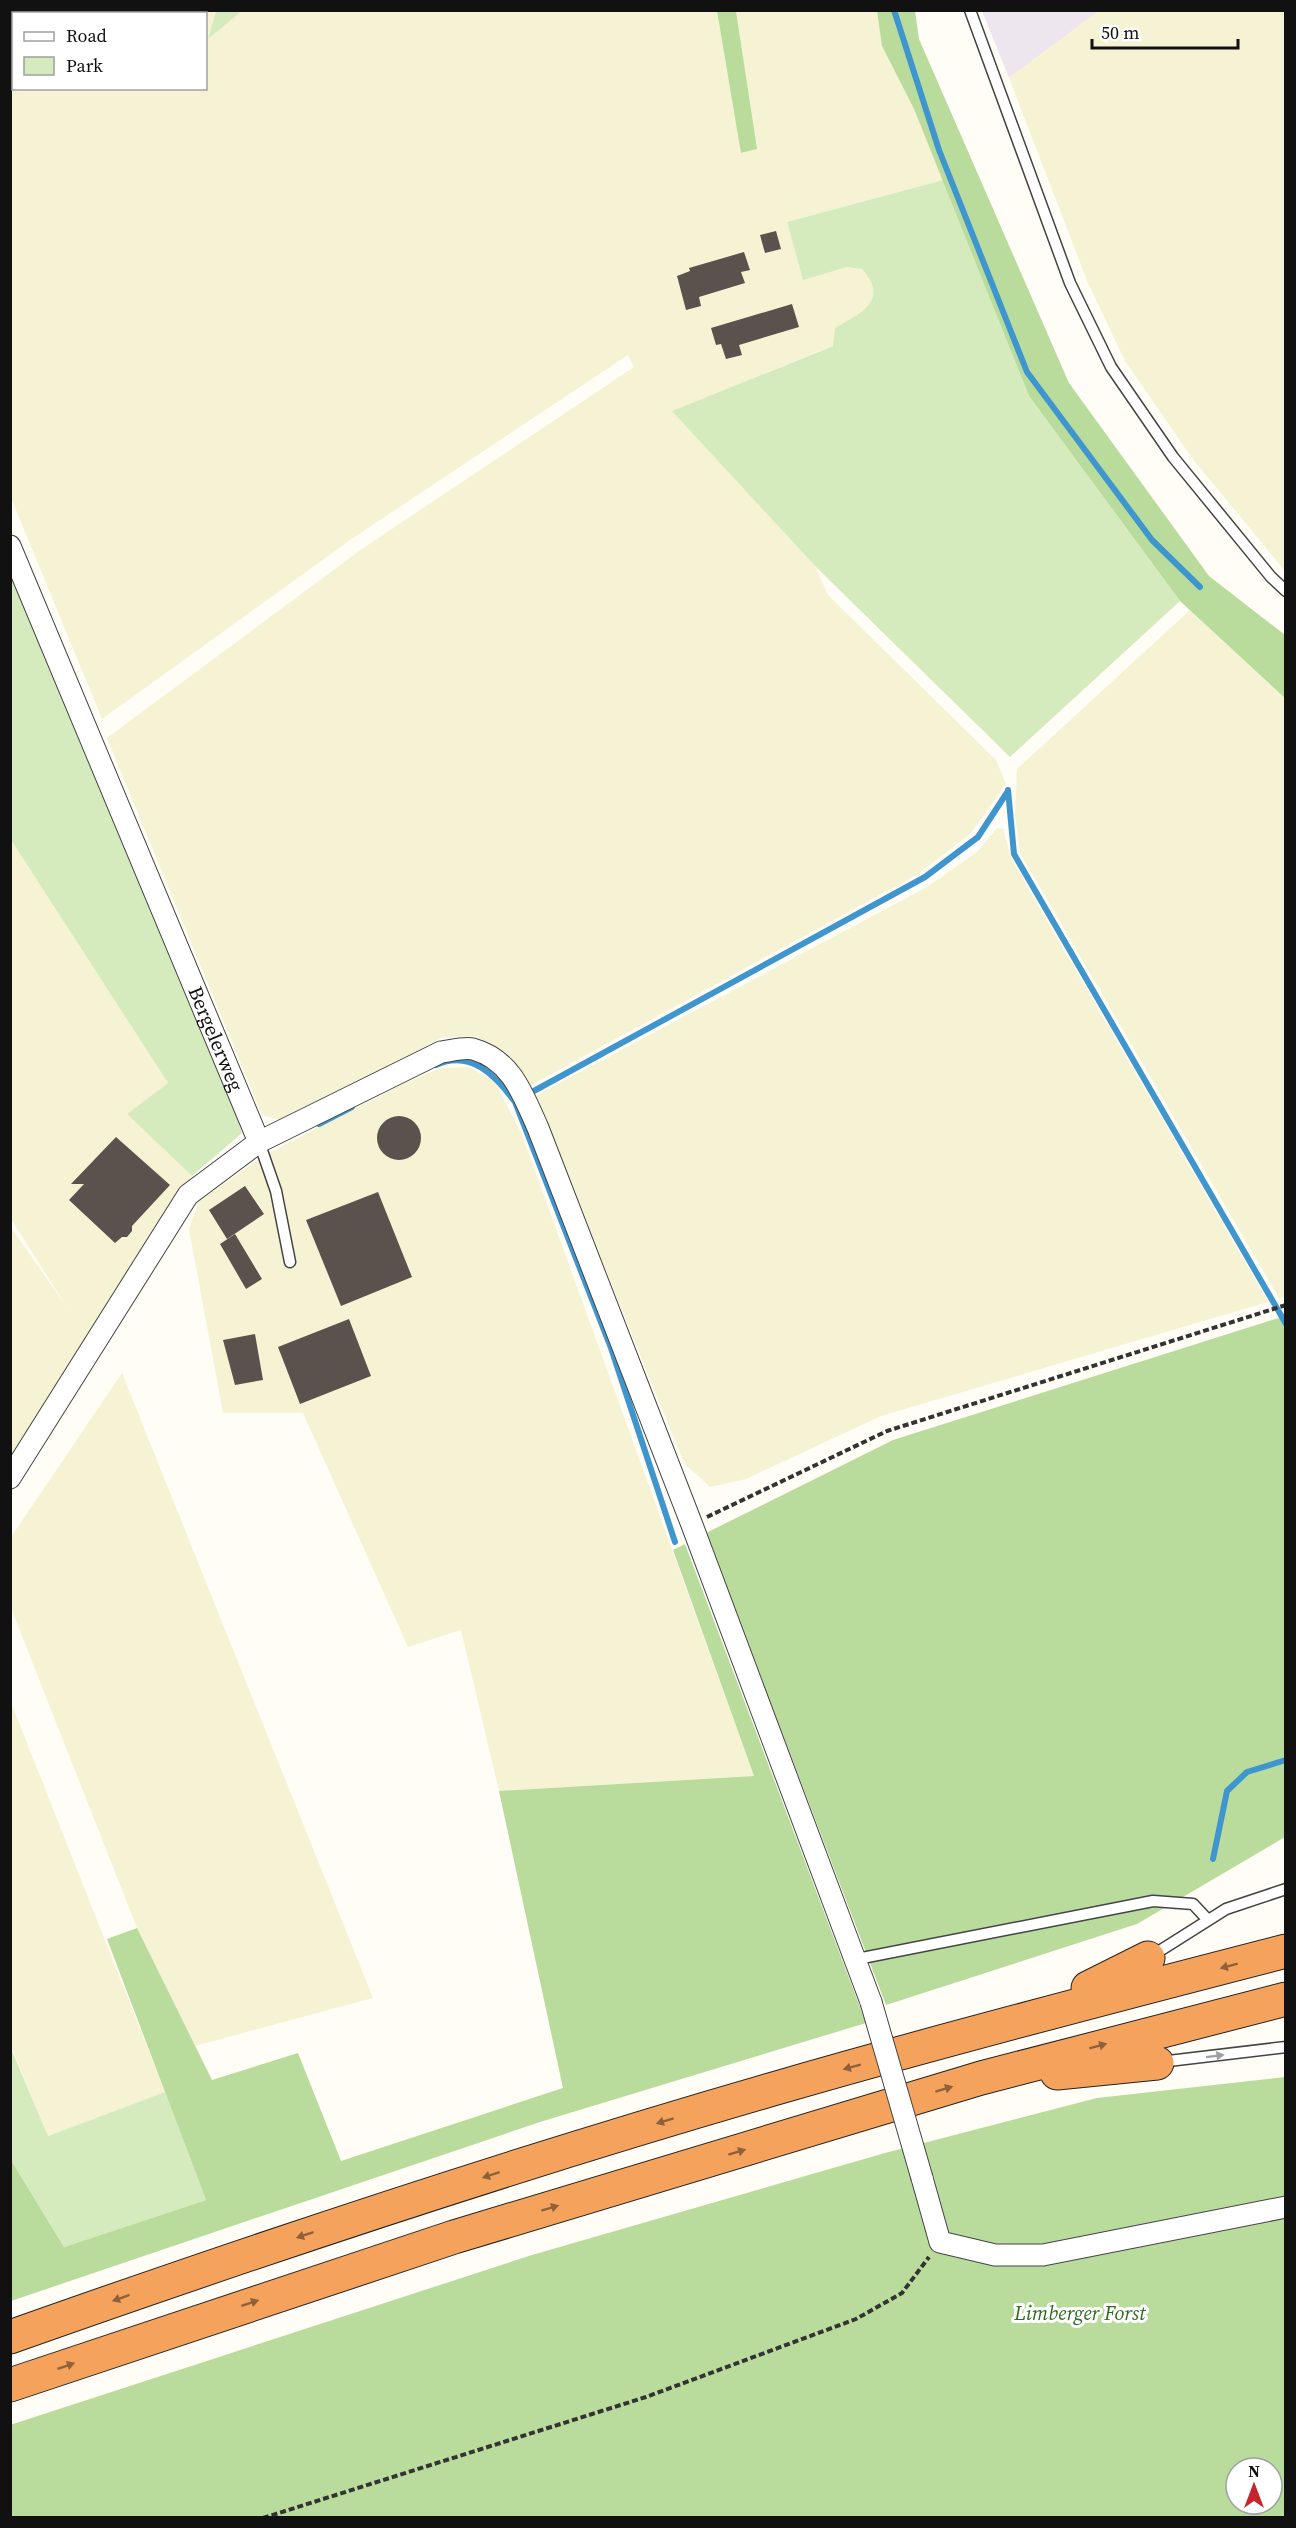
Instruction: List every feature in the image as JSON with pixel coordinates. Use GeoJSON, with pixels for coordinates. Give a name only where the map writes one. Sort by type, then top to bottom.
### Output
{"type":"FeatureCollection","features":[{"type":"Feature","properties":{"kind":"highway"},"geometry":{"type":"LineString","coordinates":[[10,2337],[231,2258],[546,2157],[787,2085],[1286,1951]]}},
{"type":"Feature","properties":{"kind":"highway"},"geometry":{"type":"LineString","coordinates":[[1030,2018],[1148,1958]]}},
{"type":"Feature","properties":{"kind":"highway"},"geometry":{"type":"LineString","coordinates":[[10,2385],[454,2237],[981,2078],[1286,1999]]}},
{"type":"Feature","properties":{"kind":"highway"},"geometry":{"type":"LineString","coordinates":[[981,2078],[1080,2072],[1157,2063]]}},
{"type":"Feature","properties":{"kind":"street","name":"Bergelerweg"},"geometry":{"type":"LineString","coordinates":[[10,546],[259,1142]]}},
{"type":"Feature","properties":{"kind":"street"},"geometry":{"type":"LineString","coordinates":[[10,1478],[188,1195],[259,1142],[441,1052],[472,1048],[501,1062],[518,1084],[538,1128],[857,1959],[940,2242],[995,2255],[1043,2255],[1286,2207]]}},
{"type":"Feature","properties":{"kind":"lane"},"geometry":{"type":"LineString","coordinates":[[970,10],[1070,283],[1111,367],[1173,457],[1271,577],[1286,591]]}},
{"type":"Feature","properties":{"kind":"lane"},"geometry":{"type":"LineString","coordinates":[[259,1142],[276,1191],[290,1262]]}},
{"type":"Feature","properties":{"kind":"lane"},"geometry":{"type":"LineString","coordinates":[[1148,1958],[1226,1909],[1286,1890]]}},
{"type":"Feature","properties":{"kind":"lane"},"geometry":{"type":"LineString","coordinates":[[857,1959],[1153,1901],[1193,1904],[1208,1920]]}},
{"type":"Feature","properties":{"kind":"lane"},"geometry":{"type":"LineString","coordinates":[[1157,2063],[1286,2047]]}},
{"type":"Feature","properties":{"kind":"path"},"geometry":{"type":"LineString","coordinates":[[692,1525],[887,1431],[1286,1305]]}},
{"type":"Feature","properties":{"kind":"path"},"geometry":{"type":"LineString","coordinates":[[263,2517],[646,2397],[856,2319],[902,2293],[940,2242]]}},
{"type":"Feature","properties":{"kind":"shaded area"},"geometry":{"type":"Polygon","coordinates":[[[216,11],[208,39],[242,11],[717,11],[742,153],[756,148],[736,11],[877,11],[882,46],[914,109],[943,180],[787,222],[803,279],[847,267],[862,269],[869,277],[874,291],[872,303],[861,314],[835,328],[834,345],[673,411],[815,566],[828,595],[996,760],[1006,784],[971,833],[918,874],[531,1085],[506,1052],[475,1036],[441,1038],[285,1122],[262,1115],[107,738],[359,551],[634,367],[628,355],[353,538],[102,719],[11,498],[10,92],[15,90],[207,90],[207,12],[71,12],[216,11]]]}},
{"type":"Feature","properties":{"kind":"shaded area"},"geometry":{"type":"Polygon","coordinates":[[[982,11],[1099,11],[1009,78],[982,11]]]}},
{"type":"Feature","properties":{"kind":"shaded area"},"geometry":{"type":"Polygon","coordinates":[[[1099,11],[1285,11],[1285,571],[1192,458],[1125,361],[1088,283],[1009,78],[1099,11]]]}},
{"type":"Feature","properties":{"kind":"shaded area"},"geometry":{"type":"Polygon","coordinates":[[[1190,610],[1285,698],[1286,1297],[1279,1298],[1020,853],[1015,815],[1017,769],[1190,610]]]}},
{"type":"Feature","properties":{"kind":"shaded area"},"geometry":{"type":"Polygon","coordinates":[[[997,828],[1003,829],[1012,860],[1268,1302],[881,1416],[746,1479],[710,1487],[684,1463],[535,1096],[927,887],[977,852],[997,828]]]}},
{"type":"Feature","properties":{"kind":"shaded area"},"geometry":{"type":"Polygon","coordinates":[[[11,840],[168,1083],[127,1114],[192,1176],[11,1455],[10,1226],[68,1309],[11,1219],[11,840]]]}},
{"type":"Feature","properties":{"kind":"shaded area"},"geometry":{"type":"Polygon","coordinates":[[[469,1067],[494,1081],[521,1132],[754,1776],[499,1791],[461,1630],[408,1647],[303,1413],[223,1413],[189,1229],[199,1201],[265,1155],[405,1083],[441,1068],[469,1067]]]}},
{"type":"Feature","properties":{"kind":"shaded area"},"geometry":{"type":"Polygon","coordinates":[[[122,1373],[373,1998],[195,2046],[137,1928],[11,1608],[11,1537],[122,1373]]]}},
{"type":"Feature","properties":{"kind":"shaded area"},"geometry":{"type":"Polygon","coordinates":[[[10,1700],[165,2092],[48,2136],[11,2046],[10,1700]]]}},
{"type":"Feature","properties":{"kind":"green space"},"geometry":{"type":"Polygon","coordinates":[[[11,10],[71,10],[72,12],[12,12],[11,69],[11,10]]]}},
{"type":"Feature","properties":{"kind":"green space"},"geometry":{"type":"Polygon","coordinates":[[[216,11],[242,11],[208,39],[216,11]]]}},
{"type":"Feature","properties":{"kind":"green space"},"geometry":{"type":"Polygon","coordinates":[[[717,11],[736,11],[757,149],[741,153],[717,11]]]}},
{"type":"Feature","properties":{"kind":"green space"},"geometry":{"type":"Polygon","coordinates":[[[877,11],[915,11],[919,39],[1069,383],[1209,576],[1285,635],[1285,698],[1180,601],[1029,396],[914,109],[882,46],[877,11]]]}},
{"type":"Feature","properties":{"kind":"green space"},"geometry":{"type":"Polygon","coordinates":[[[943,180],[1029,396],[1180,601],[1010,757],[815,566],[672,411],[833,346],[835,328],[869,305],[873,298],[873,290],[870,280],[862,269],[847,267],[803,280],[787,222],[943,180]]]}},
{"type":"Feature","properties":{"kind":"green space"},"geometry":{"type":"Polygon","coordinates":[[[10,568],[215,1056],[242,1133],[192,1176],[127,1114],[168,1083],[11,840],[10,568]]]}},
{"type":"Feature","properties":{"kind":"green space"},"geometry":{"type":"Polygon","coordinates":[[[1285,1316],[1285,1837],[1137,1924],[886,2005],[706,1533],[893,1440],[1285,1316]]]}},
{"type":"Feature","properties":{"kind":"green space"},"geometry":{"type":"Polygon","coordinates":[[[685,1544],[866,2023],[540,2122],[11,2301],[11,2160],[64,2247],[206,2200],[107,1939],[137,1928],[212,2080],[298,2053],[341,2161],[563,2088],[499,1791],[754,1776],[673,1550],[685,1544]]]}},
{"type":"Feature","properties":{"kind":"green space"},"geometry":{"type":"Polygon","coordinates":[[[10,2046],[48,2136],[165,2092],[206,2200],[64,2247],[11,2160],[10,2046]]]}},
{"type":"Feature","properties":{"kind":"green space","name":"Limberger Forst"},"geometry":{"type":"Polygon","coordinates":[[[1285,2077],[1285,2517],[11,2517],[10,2425],[532,2255],[885,2153],[1097,2098],[1285,2077]]]}},
{"type":"Feature","properties":{"kind":"building"},"geometry":{"type":"Polygon","coordinates":[[[776,231],[781,249],[765,253],[760,235],[776,231]]]}},
{"type":"Feature","properties":{"kind":"building"},"geometry":{"type":"Polygon","coordinates":[[[744,252],[750,270],[741,272],[745,283],[699,297],[701,306],[686,310],[677,276],[690,271],[689,268],[744,252]]]}},
{"type":"Feature","properties":{"kind":"building"},"geometry":{"type":"Polygon","coordinates":[[[792,304],[799,327],[739,345],[742,355],[726,359],[721,344],[716,345],[711,328],[792,304]]]}},
{"type":"Feature","properties":{"kind":"building"},"geometry":{"type":"Polygon","coordinates":[[[399,1116],[408,1117],[415,1122],[420,1129],[420,1147],[415,1154],[408,1159],[399,1160],[390,1159],[383,1154],[378,1147],[377,1138],[378,1129],[383,1122],[390,1117],[399,1116]]]}},
{"type":"Feature","properties":{"kind":"building"},"geometry":{"type":"Polygon","coordinates":[[[116,1137],[170,1185],[132,1226],[132,1231],[127,1237],[122,1237],[115,1243],[69,1200],[84,1184],[71,1184],[116,1137]]]}},
{"type":"Feature","properties":{"kind":"building"},"geometry":{"type":"Polygon","coordinates":[[[245,1186],[264,1214],[227,1239],[209,1210],[245,1186]]]}},
{"type":"Feature","properties":{"kind":"building"},"geometry":{"type":"Polygon","coordinates":[[[378,1192],[412,1277],[341,1306],[306,1220],[378,1192]]]}},
{"type":"Feature","properties":{"kind":"building"},"geometry":{"type":"Polygon","coordinates":[[[235,1234],[262,1279],[246,1289],[220,1244],[235,1234]]]}},
{"type":"Feature","properties":{"kind":"building"},"geometry":{"type":"Polygon","coordinates":[[[349,1319],[371,1376],[300,1404],[278,1347],[349,1319]]]}},
{"type":"Feature","properties":{"kind":"building"},"geometry":{"type":"Polygon","coordinates":[[[255,1334],[263,1380],[235,1385],[223,1340],[255,1334]]]}},
{"type":"Feature","properties":{"kind":"waterway"},"geometry":{"type":"LineString","coordinates":[[894,10],[939,150],[1027,372],[1152,540],[1200,587]]}},
{"type":"Feature","properties":{"kind":"waterway"},"geometry":{"type":"LineString","coordinates":[[1008,790],[1014,854],[1286,1324]]}},
{"type":"Feature","properties":{"kind":"waterway"},"geometry":{"type":"LineString","coordinates":[[532,1092],[925,877],[978,837],[1008,791]]}},
{"type":"Feature","properties":{"kind":"waterway"},"geometry":{"type":"LineString","coordinates":[[436,1065],[460,1060],[482,1068],[500,1083],[515,1102],[611,1348],[675,1542]]}},
{"type":"Feature","properties":{"kind":"waterway"},"geometry":{"type":"LineString","coordinates":[[319,1124],[352,1107]]}},
{"type":"Feature","properties":{"kind":"waterway"},"geometry":{"type":"LineString","coordinates":[[1213,1859],[1227,1791],[1247,1772],[1286,1760]]}}]}
